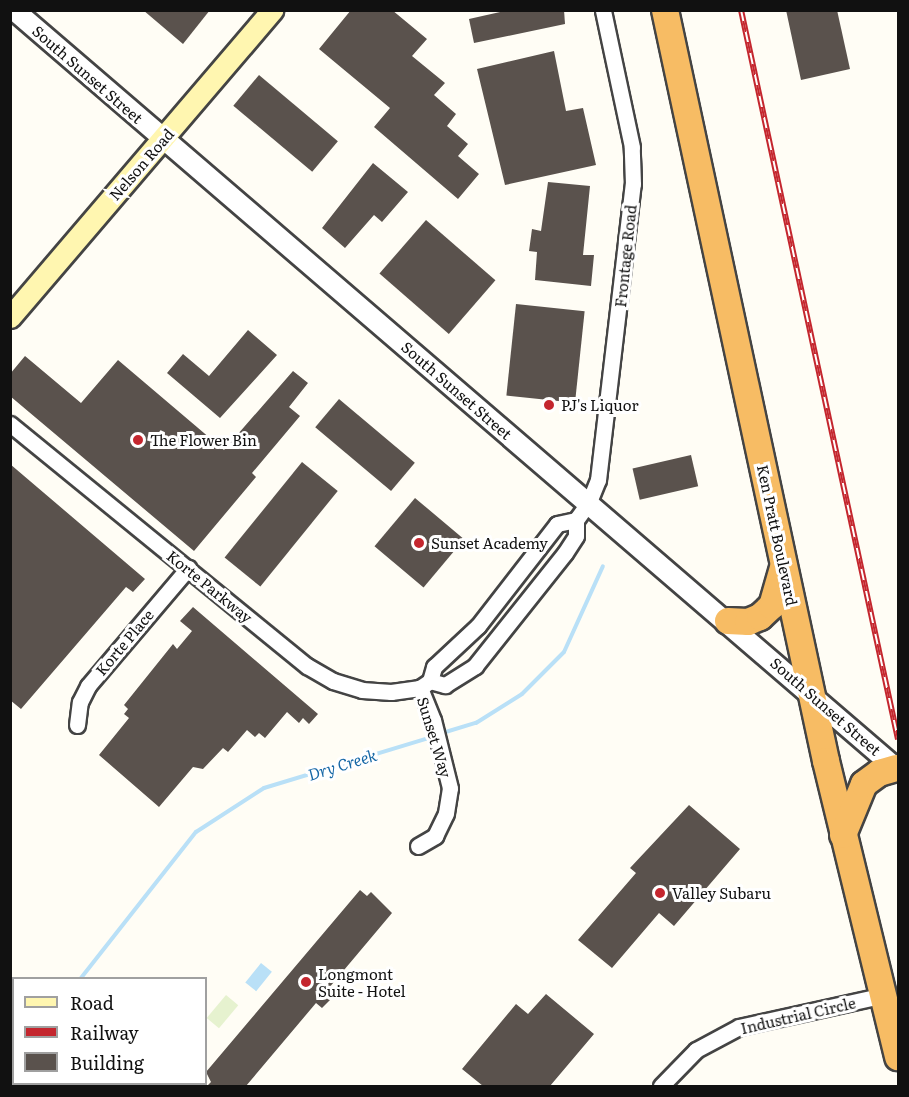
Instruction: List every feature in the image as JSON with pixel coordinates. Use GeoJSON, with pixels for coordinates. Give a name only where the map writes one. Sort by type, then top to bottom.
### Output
{"type":"FeatureCollection","features":[{"type":"Feature","properties":{"kind":"highway","name":"Ken Pratt Boulevard"},"geometry":{"type":"LineString","coordinates":[[665,10],[811,692],[843,835],[898,1058]]}},
{"type":"Feature","properties":{"kind":"highway"},"geometry":{"type":"LineString","coordinates":[[728,621],[748,622],[766,612],[778,591],[784,562]]}},
{"type":"Feature","properties":{"kind":"highway"},"geometry":{"type":"LineString","coordinates":[[843,835],[864,784],[879,773],[897,769]]}},
{"type":"Feature","properties":{"kind":"main road","name":"Nelson Road"},"geometry":{"type":"LineString","coordinates":[[10,317],[272,10]]}},
{"type":"Feature","properties":{"kind":"street","name":"South Sunset Street"},"geometry":{"type":"LineString","coordinates":[[14,10],[811,692],[897,769]]}},
{"type":"Feature","properties":{"kind":"street","name":"Frontage Road"},"geometry":{"type":"LineString","coordinates":[[589,502],[605,441],[633,184],[632,147],[603,10]]}},
{"type":"Feature","properties":{"kind":"street","name":"Korte Parkway"},"geometry":{"type":"LineString","coordinates":[[10,424],[307,666],[333,681],[362,690],[391,692],[425,684],[445,685],[475,666],[565,553],[576,536],[576,520],[589,502]]}},
{"type":"Feature","properties":{"kind":"street","name":"Korte Parkway"},"geometry":{"type":"LineString","coordinates":[[425,684],[434,666],[478,626],[557,524],[576,520]]}},
{"type":"Feature","properties":{"kind":"street","name":"Korte Place"},"geometry":{"type":"LineString","coordinates":[[77,725],[80,702],[88,686],[188,568]]}},
{"type":"Feature","properties":{"kind":"street","name":"Sunset Way"},"geometry":{"type":"LineString","coordinates":[[418,846],[435,836],[446,813],[450,788],[425,684]]}},
{"type":"Feature","properties":{"kind":"street","name":"Industrial Circle"},"geometry":{"type":"LineString","coordinates":[[661,1086],[696,1050],[739,1027],[884,995]]}},
{"type":"Feature","properties":{"kind":"green space"},"geometry":{"type":"Polygon","coordinates":[[[226,995],[238,1005],[219,1028],[207,1018],[226,995]]]}},
{"type":"Feature","properties":{"kind":"water"},"geometry":{"type":"Polygon","coordinates":[[[261,963],[272,972],[256,991],[245,982],[261,963]]]}},
{"type":"Feature","properties":{"kind":"building"},"geometry":{"type":"Polygon","coordinates":[[[143,10],[210,10],[183,44],[143,10]]]}},
{"type":"Feature","properties":{"kind":"building"},"geometry":{"type":"Polygon","coordinates":[[[351,10],[392,10],[427,39],[412,56],[445,83],[434,95],[456,114],[447,126],[468,144],[458,156],[479,174],[458,199],[374,127],[390,108],[319,49],[351,10]]]}},
{"type":"Feature","properties":{"kind":"building"},"geometry":{"type":"Polygon","coordinates":[[[509,10],[564,10],[565,24],[474,43],[469,19],[509,10]]]}},
{"type":"Feature","properties":{"kind":"building"},"geometry":{"type":"Polygon","coordinates":[[[786,10],[837,10],[850,69],[801,80],[786,10]]]}},
{"type":"Feature","properties":{"kind":"building"},"geometry":{"type":"Polygon","coordinates":[[[554,51],[566,111],[583,108],[596,165],[505,185],[477,69],[554,51]]]}},
{"type":"Feature","properties":{"kind":"building"},"geometry":{"type":"Polygon","coordinates":[[[259,75],[338,141],[312,172],[233,106],[259,75]]]}},
{"type":"Feature","properties":{"kind":"building"},"geometry":{"type":"Polygon","coordinates":[[[373,163],[408,192],[382,222],[374,215],[345,248],[322,228],[373,163]]]}},
{"type":"Feature","properties":{"kind":"building"},"geometry":{"type":"Polygon","coordinates":[[[548,182],[590,186],[583,255],[594,255],[591,286],[535,280],[537,252],[529,251],[532,229],[541,231],[548,182]]]}},
{"type":"Feature","properties":{"kind":"building"},"geometry":{"type":"Polygon","coordinates":[[[426,220],[495,280],[449,334],[379,274],[426,220]]]}},
{"type":"Feature","properties":{"kind":"building"},"geometry":{"type":"Polygon","coordinates":[[[516,304],[585,311],[575,403],[506,395],[516,304]]]}},
{"type":"Feature","properties":{"kind":"building"},"geometry":{"type":"Polygon","coordinates":[[[248,330],[277,355],[220,418],[167,373],[183,354],[209,376],[248,330]]]}},
{"type":"Feature","properties":{"kind":"building","name":"The Flower Bin"},"geometry":{"type":"Polygon","coordinates":[[[25,356],[81,403],[118,360],[224,450],[293,371],[308,383],[289,407],[300,416],[252,473],[256,477],[194,551],[10,396],[10,374],[25,356]]]}},
{"type":"Feature","properties":{"kind":"building"},"geometry":{"type":"Polygon","coordinates":[[[339,399],[415,463],[391,491],[315,427],[339,399]]]}},
{"type":"Feature","properties":{"kind":"building"},"geometry":{"type":"Polygon","coordinates":[[[691,455],[698,486],[640,500],[633,468],[691,455]]]}},
{"type":"Feature","properties":{"kind":"building"},"geometry":{"type":"Polygon","coordinates":[[[302,462],[338,491],[260,587],[225,558],[302,462]]]}},
{"type":"Feature","properties":{"kind":"building"},"geometry":{"type":"Polygon","coordinates":[[[10,464],[145,579],[133,592],[126,587],[21,709],[10,700],[10,464]]]}},
{"type":"Feature","properties":{"kind":"building","name":"Sunset Academy"},"geometry":{"type":"Polygon","coordinates":[[[415,498],[464,539],[424,587],[375,546],[415,498]]]}},
{"type":"Feature","properties":{"kind":"building"},"geometry":{"type":"Polygon","coordinates":[[[193,607],[318,714],[309,724],[303,718],[299,723],[287,712],[265,738],[259,733],[255,737],[247,730],[228,752],[223,748],[203,769],[193,767],[159,807],[99,755],[129,718],[124,714],[128,709],[124,705],[173,644],[177,649],[192,631],[180,621],[193,607]]]}},
{"type":"Feature","properties":{"kind":"building","name":"Valley Subaru"},"geometry":{"type":"Polygon","coordinates":[[[689,805],[740,849],[674,926],[659,913],[612,968],[578,940],[636,873],[630,868],[689,805]]]}},
{"type":"Feature","properties":{"kind":"building","name":"Longmont Suite - Hotel"},"geometry":{"type":"Polygon","coordinates":[[[360,890],[367,896],[371,892],[392,913],[323,995],[330,1000],[322,1008],[316,1003],[246,1086],[207,1086],[211,1082],[207,1071],[360,890]]]}},
{"type":"Feature","properties":{"kind":"building"},"geometry":{"type":"Polygon","coordinates":[[[546,994],[594,1034],[550,1086],[483,1086],[462,1069],[516,1004],[528,1014],[546,994]]]}},
{"type":"Feature","properties":{"kind":"waterway","name":"Dry Creek"},"geometry":{"type":"LineString","coordinates":[[439,734],[476,723],[522,694],[564,652],[603,566]]}},
{"type":"Feature","properties":{"kind":"waterway","name":"Dry Creek"},"geometry":{"type":"LineString","coordinates":[[82,977],[196,832],[264,788],[432,737]]}},
{"type":"Feature","properties":{"kind":"railway"},"geometry":{"type":"LineString","coordinates":[[741,10],[898,739]]}},
{"type":"Feature","properties":{"kind":"place","name":"PJ's Liquor"},"geometry":{"type":"Point","coordinates":[549,405]}},
{"type":"Feature","properties":{"kind":"place","name":"The Flower Bin"},"geometry":{"type":"Point","coordinates":[138,440]}},
{"type":"Feature","properties":{"kind":"place","name":"Sunset Academy"},"geometry":{"type":"Point","coordinates":[419,543]}},
{"type":"Feature","properties":{"kind":"place","name":"Valley Subaru"},"geometry":{"type":"Point","coordinates":[660,893]}},
{"type":"Feature","properties":{"kind":"place","name":"Longmont Suite - Hotel"},"geometry":{"type":"Point","coordinates":[306,982]}}]}
